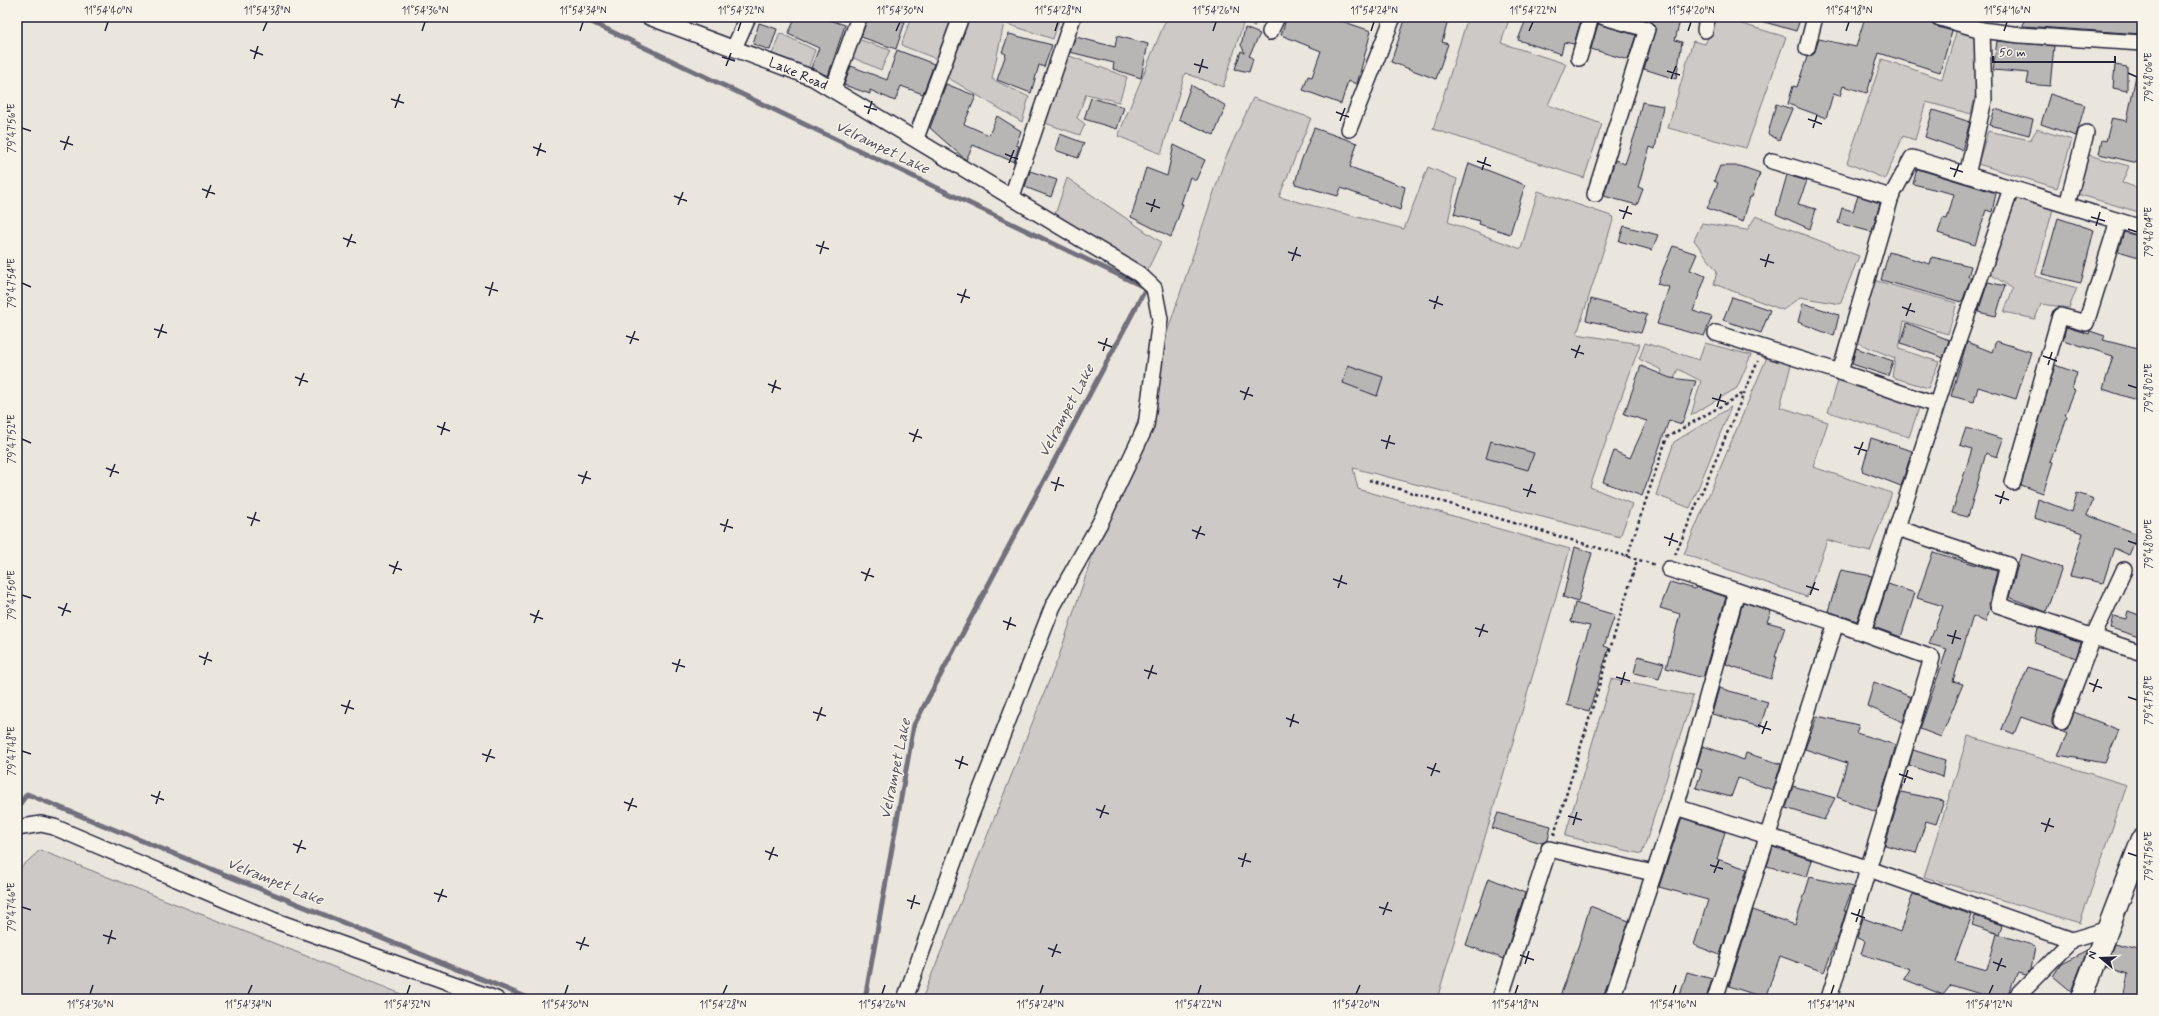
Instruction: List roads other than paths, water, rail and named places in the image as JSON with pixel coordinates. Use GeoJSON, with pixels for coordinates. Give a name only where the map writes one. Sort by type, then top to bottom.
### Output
{"type":"FeatureCollection","features":[{"type":"Feature","properties":{"kind":"main road"},"geometry":{"type":"LineString","coordinates":[[2081,999],[2142,840]]}},
{"type":"Feature","properties":{"kind":"street","name":"Lake Road"},"geometry":{"type":"LineString","coordinates":[[649,17],[813,78],[916,138],[1139,274],[1154,288],[1160,319],[1146,426],[1102,521],[1053,606],[967,825],[905,999]]}},
{"type":"Feature","properties":{"kind":"street"},"geometry":{"type":"LineString","coordinates":[[734,48],[748,17]]}},
{"type":"Feature","properties":{"kind":"street"},"geometry":{"type":"LineString","coordinates":[[833,89],[859,17]]}},
{"type":"Feature","properties":{"kind":"street"},"geometry":{"type":"LineString","coordinates":[[916,138],[961,17]]}},
{"type":"Feature","properties":{"kind":"street"},"geometry":{"type":"LineString","coordinates":[[1012,196],[1073,17]]}},
{"type":"Feature","properties":{"kind":"street"},"geometry":{"type":"LineString","coordinates":[[1270,32],[1277,17]]}},
{"type":"Feature","properties":{"kind":"street"},"geometry":{"type":"LineString","coordinates":[[1350,129],[1393,17]]}},
{"type":"Feature","properties":{"kind":"street"},"geometry":{"type":"LineString","coordinates":[[1580,58],[1591,17]]}},
{"type":"Feature","properties":{"kind":"street"},"geometry":{"type":"LineString","coordinates":[[1595,194],[1647,29],[1604,17]]}},
{"type":"Feature","properties":{"kind":"street"},"geometry":{"type":"LineString","coordinates":[[1807,48],[1815,17]]}},
{"type":"Feature","properties":{"kind":"street"},"geometry":{"type":"LineString","coordinates":[[1937,17],[1982,30],[2142,43]]}},
{"type":"Feature","properties":{"kind":"street"},"geometry":{"type":"LineString","coordinates":[[1967,175],[1984,100],[1982,30]]}},
{"type":"Feature","properties":{"kind":"street"},"geometry":{"type":"LineString","coordinates":[[2067,205],[2086,132]]}},
{"type":"Feature","properties":{"kind":"street"},"geometry":{"type":"LineString","coordinates":[[1840,372],[1891,197],[1912,158],[2142,228]]}},
{"type":"Feature","properties":{"kind":"street"},"geometry":{"type":"LineString","coordinates":[[1772,161],[1891,197]]}},
{"type":"Feature","properties":{"kind":"street"},"geometry":{"type":"LineString","coordinates":[[1863,632],[1936,405],[2011,189]]}},
{"type":"Feature","properties":{"kind":"street"},"geometry":{"type":"LineString","coordinates":[[2013,482],[2060,316],[2086,323],[2118,220]]}},
{"type":"Feature","properties":{"kind":"street"},"geometry":{"type":"LineString","coordinates":[[1716,333],[1840,372],[1936,405]]}},
{"type":"Feature","properties":{"kind":"street"},"geometry":{"type":"LineString","coordinates":[[1897,528],[2008,565],[1998,605],[2142,653]]}},
{"type":"Feature","properties":{"kind":"street"},"geometry":{"type":"LineString","coordinates":[[1669,569],[1863,632],[1932,658],[1830,995]]}},
{"type":"Feature","properties":{"kind":"street"},"geometry":{"type":"LineString","coordinates":[[2061,722],[2093,637],[2124,570]]}},
{"type":"Feature","properties":{"kind":"street"},"geometry":{"type":"LineString","coordinates":[[1612,999],[1676,807],[1737,591]]}},
{"type":"Feature","properties":{"kind":"street"},"geometry":{"type":"LineString","coordinates":[[1715,999],[1836,623]]}},
{"type":"Feature","properties":{"kind":"street"},"geometry":{"type":"LineString","coordinates":[[1676,807],[1869,869],[2072,940]]}},
{"type":"Feature","properties":{"kind":"street"},"geometry":{"type":"LineString","coordinates":[[17,828],[41,824],[54,827],[273,920],[496,999]]}},
{"type":"Feature","properties":{"kind":"street"},"geometry":{"type":"LineString","coordinates":[[1500,999],[1548,854],[1653,873]]}},
{"type":"Feature","properties":{"kind":"street"},"geometry":{"type":"LineString","coordinates":[[2014,999],[2072,940],[2108,928]]}},
{"type":"Feature","properties":{"kind":"waterway","name":"Velrampet Lake"},"geometry":{"type":"LineString","coordinates":[[581,17],[1146,288],[914,725],[865,999]]}},
{"type":"Feature","properties":{"kind":"waterway","name":"Velrampet Lake"},"geometry":{"type":"LineString","coordinates":[[17,808],[27,794],[531,999]]}}]}
